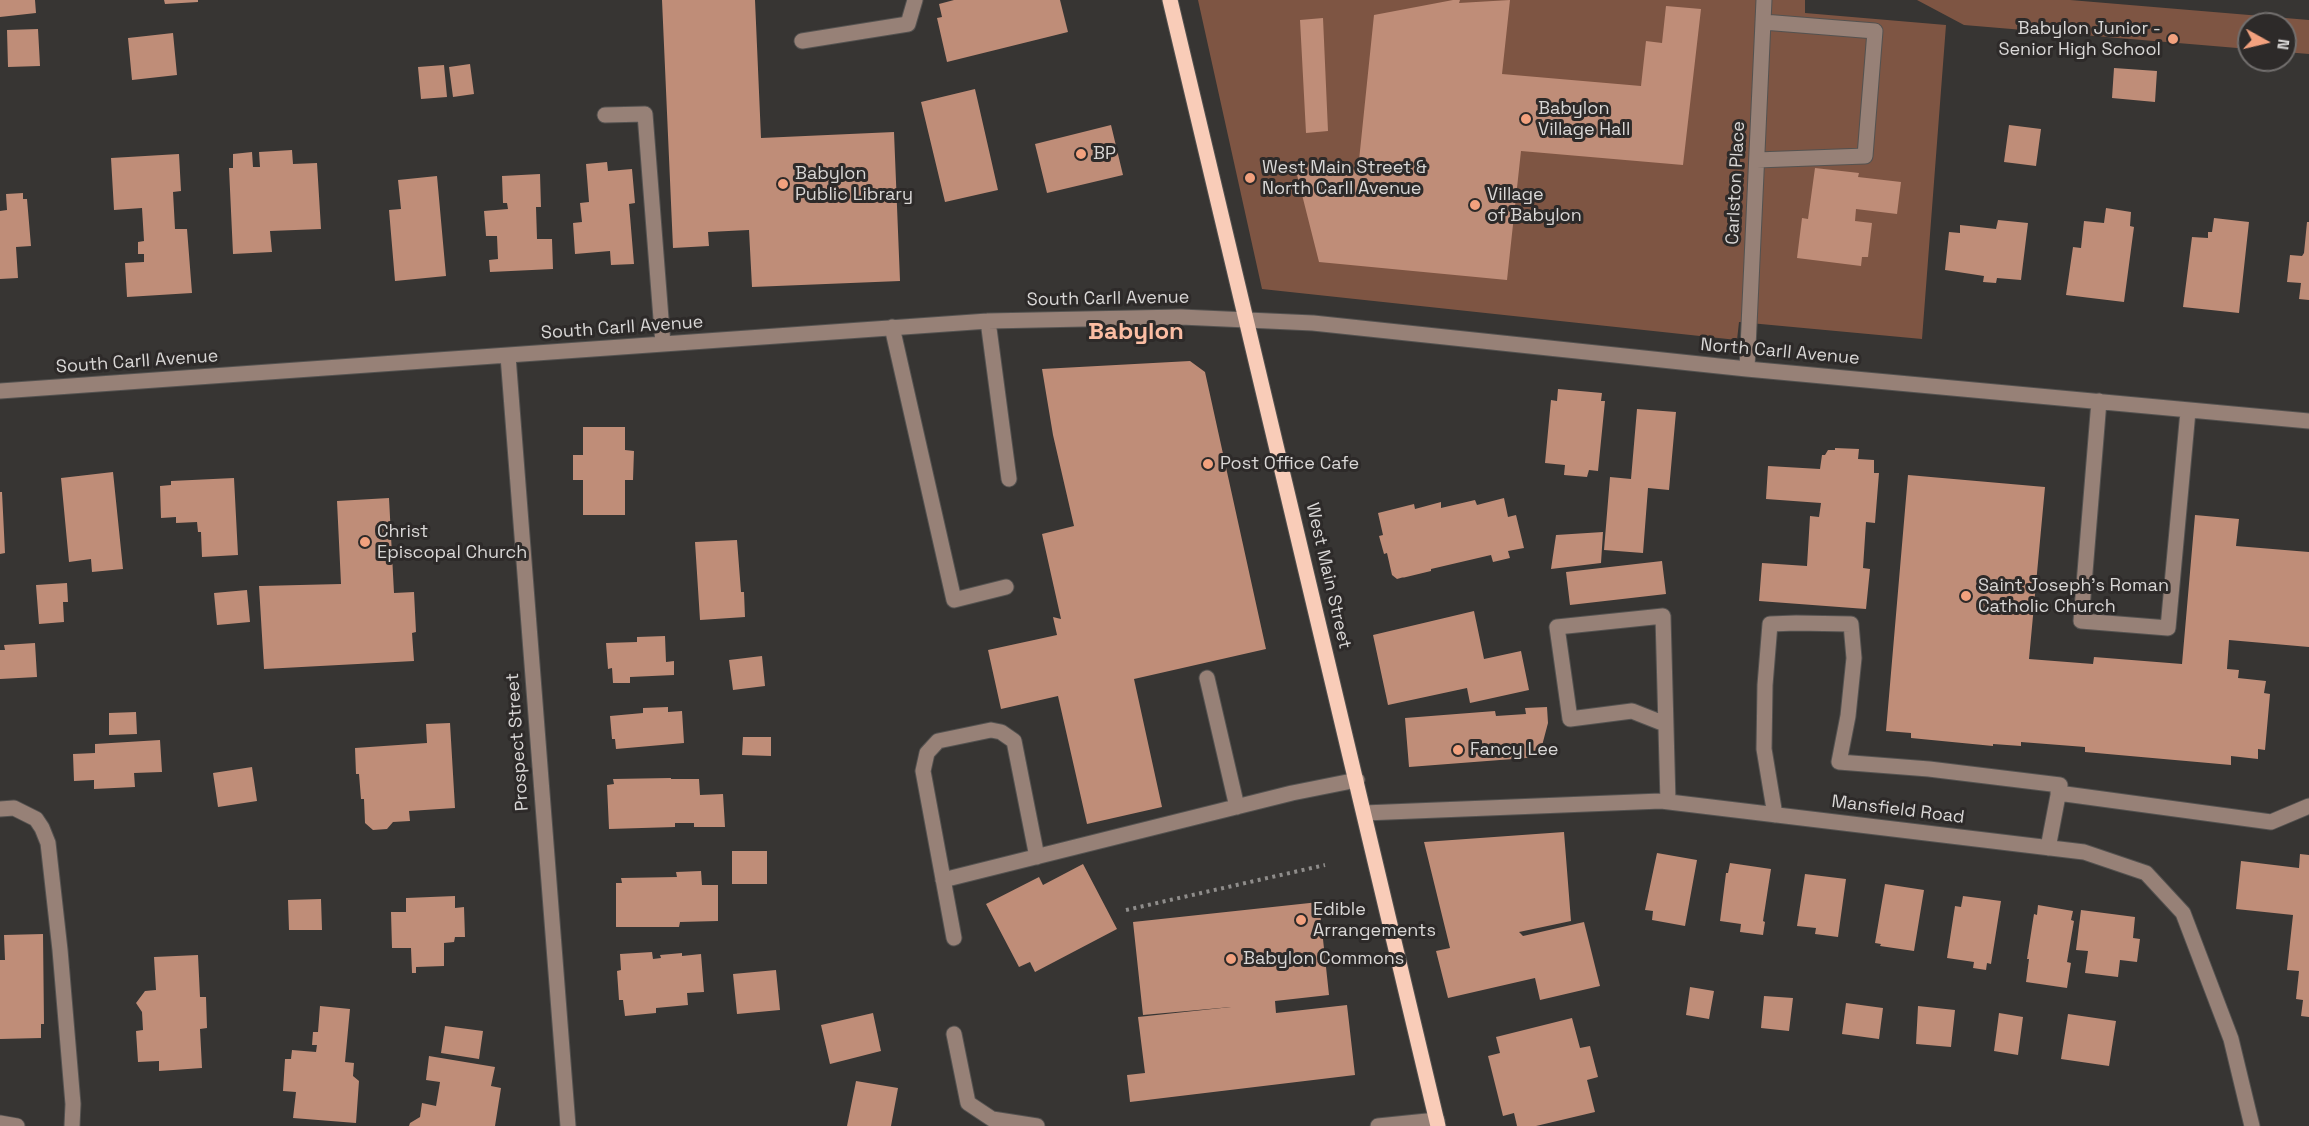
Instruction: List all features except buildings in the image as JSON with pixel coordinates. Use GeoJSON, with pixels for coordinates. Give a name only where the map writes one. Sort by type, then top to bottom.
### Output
{"type":"FeatureCollection","features":[{"type":"Feature","properties":{"kind":"main road","name":"West Main Street"},"geometry":{"type":"LineString","coordinates":[[1170,0],[1438,1123]]}},
{"type":"Feature","properties":{"kind":"street"},"geometry":{"type":"LineString","coordinates":[[802,41],[908,24],[915,0]]}},
{"type":"Feature","properties":{"kind":"street","name":"Carlston Place"},"geometry":{"type":"LineString","coordinates":[[1747,369],[1764,0]]}},
{"type":"Feature","properties":{"kind":"street"},"geometry":{"type":"LineString","coordinates":[[1757,160],[1865,156],[1875,31],[1763,22]]}},
{"type":"Feature","properties":{"kind":"street"},"geometry":{"type":"LineString","coordinates":[[605,115],[645,114],[663,344]]}},
{"type":"Feature","properties":{"kind":"street","name":"South Carll Avenue"},"geometry":{"type":"LineString","coordinates":[[0,391],[988,321],[1181,317],[1247,320]]}},
{"type":"Feature","properties":{"kind":"street","name":"North Carll Avenue"},"geometry":{"type":"LineString","coordinates":[[1247,320],[1313,323],[1747,369],[2309,421]]}},
{"type":"Feature","properties":{"kind":"street"},"geometry":{"type":"LineString","coordinates":[[988,321],[1009,479]]}},
{"type":"Feature","properties":{"kind":"street"},"geometry":{"type":"LineString","coordinates":[[892,327],[954,600],[1006,587]]}},
{"type":"Feature","properties":{"kind":"street","name":"Prospect Street"},"geometry":{"type":"LineString","coordinates":[[508,356],[568,1126]]}},
{"type":"Feature","properties":{"kind":"street"},"geometry":{"type":"LineString","coordinates":[[2099,401],[2081,621],[2168,627],[2188,411]]}},
{"type":"Feature","properties":{"kind":"street"},"geometry":{"type":"LineString","coordinates":[[1665,724],[1632,711],[1570,719],[1557,627],[1663,616],[1668,802]]}},
{"type":"Feature","properties":{"kind":"street"},"geometry":{"type":"LineString","coordinates":[[1775,815],[1764,749],[1765,684],[1770,624],[1851,624],[1854,658],[1848,716],[1839,762],[1929,769],[2060,785],[2048,848]]}},
{"type":"Feature","properties":{"kind":"street"},"geometry":{"type":"LineString","coordinates":[[1207,678],[1237,807]]}},
{"type":"Feature","properties":{"kind":"street"},"geometry":{"type":"LineString","coordinates":[[954,938],[923,771],[927,753],[938,741],[991,730],[1001,732],[1014,741],[1037,857]]}},
{"type":"Feature","properties":{"kind":"street"},"geometry":{"type":"LineString","coordinates":[[943,880],[1237,807],[1357,780]]}},
{"type":"Feature","properties":{"kind":"street"},"geometry":{"type":"LineString","coordinates":[[2058,793],[2271,822],[2309,806]]}},
{"type":"Feature","properties":{"kind":"street","name":"Mansfield Road"},"geometry":{"type":"LineString","coordinates":[[1364,813],[1668,802],[2084,852],[2146,873],[2183,913],[2230,1038],[2252,1126]]}},
{"type":"Feature","properties":{"kind":"street"},"geometry":{"type":"LineString","coordinates":[[0,809],[14,808],[36,819],[48,843],[61,962],[73,1104],[72,1126]]}},
{"type":"Feature","properties":{"kind":"street"},"geometry":{"type":"LineString","coordinates":[[954,1034],[968,1103],[992,1119],[1037,1126]]}},
{"type":"Feature","properties":{"kind":"street"},"geometry":{"type":"LineString","coordinates":[[0,1123],[17,1126]]}},
{"type":"Feature","properties":{"kind":"street"},"geometry":{"type":"LineString","coordinates":[[1378,1126],[1438,1123]]}},
{"type":"Feature","properties":{"kind":"path"},"geometry":{"type":"LineString","coordinates":[[1126,910],[1325,865]]}},
{"type":"Feature","properties":{"kind":"shaded area"},"geometry":{"type":"Polygon","coordinates":[[[1198,0],[1805,0],[1805,13],[1946,25],[1922,339],[1739,322],[1737,340],[1262,289],[1198,0]]]}},
{"type":"Feature","properties":{"kind":"shaded area"},"geometry":{"type":"Polygon","coordinates":[[[1917,0],[2070,0],[2237,14],[2237,48],[1964,25],[1917,0]]]}},
{"type":"Feature","properties":{"kind":"shaded area"},"geometry":{"type":"Polygon","coordinates":[[[2297,19],[2309,20],[2309,54],[2297,53],[2297,19]]]}},
{"type":"Feature","properties":{"kind":"place","name":"Babylon Junior - Senior High School"},"geometry":{"type":"Point","coordinates":[2173,39]}},
{"type":"Feature","properties":{"kind":"place","name":"Babylon Village Hall"},"geometry":{"type":"Point","coordinates":[1526,119]}},
{"type":"Feature","properties":{"kind":"place","name":"BP"},"geometry":{"type":"Point","coordinates":[1081,154]}},
{"type":"Feature","properties":{"kind":"place","name":"West Main Street & North Carll Avenue"},"geometry":{"type":"Point","coordinates":[1250,178]}},
{"type":"Feature","properties":{"kind":"place","name":"Babylon Public Library"},"geometry":{"type":"Point","coordinates":[783,184]}},
{"type":"Feature","properties":{"kind":"place","name":"Village of Babylon"},"geometry":{"type":"Point","coordinates":[1475,205]}},
{"type":"Feature","properties":{"kind":"place","name":"Post Office Cafe"},"geometry":{"type":"Point","coordinates":[1208,464]}},
{"type":"Feature","properties":{"kind":"place","name":"Christ Episcopal Church"},"geometry":{"type":"Point","coordinates":[365,542]}},
{"type":"Feature","properties":{"kind":"place","name":"Saint Joseph's Roman Catholic Church"},"geometry":{"type":"Point","coordinates":[1966,596]}},
{"type":"Feature","properties":{"kind":"place","name":"Fancy Lee"},"geometry":{"type":"Point","coordinates":[1458,750]}},
{"type":"Feature","properties":{"kind":"place","name":"Edible Arrangements"},"geometry":{"type":"Point","coordinates":[1301,920]}},
{"type":"Feature","properties":{"kind":"place","name":"Babylon Commons"},"geometry":{"type":"Point","coordinates":[1231,959]}},
{"type":"Feature","properties":{"kind":"district","name":"Babylon"},"geometry":{"type":"Point","coordinates":[1136,332]}}]}
